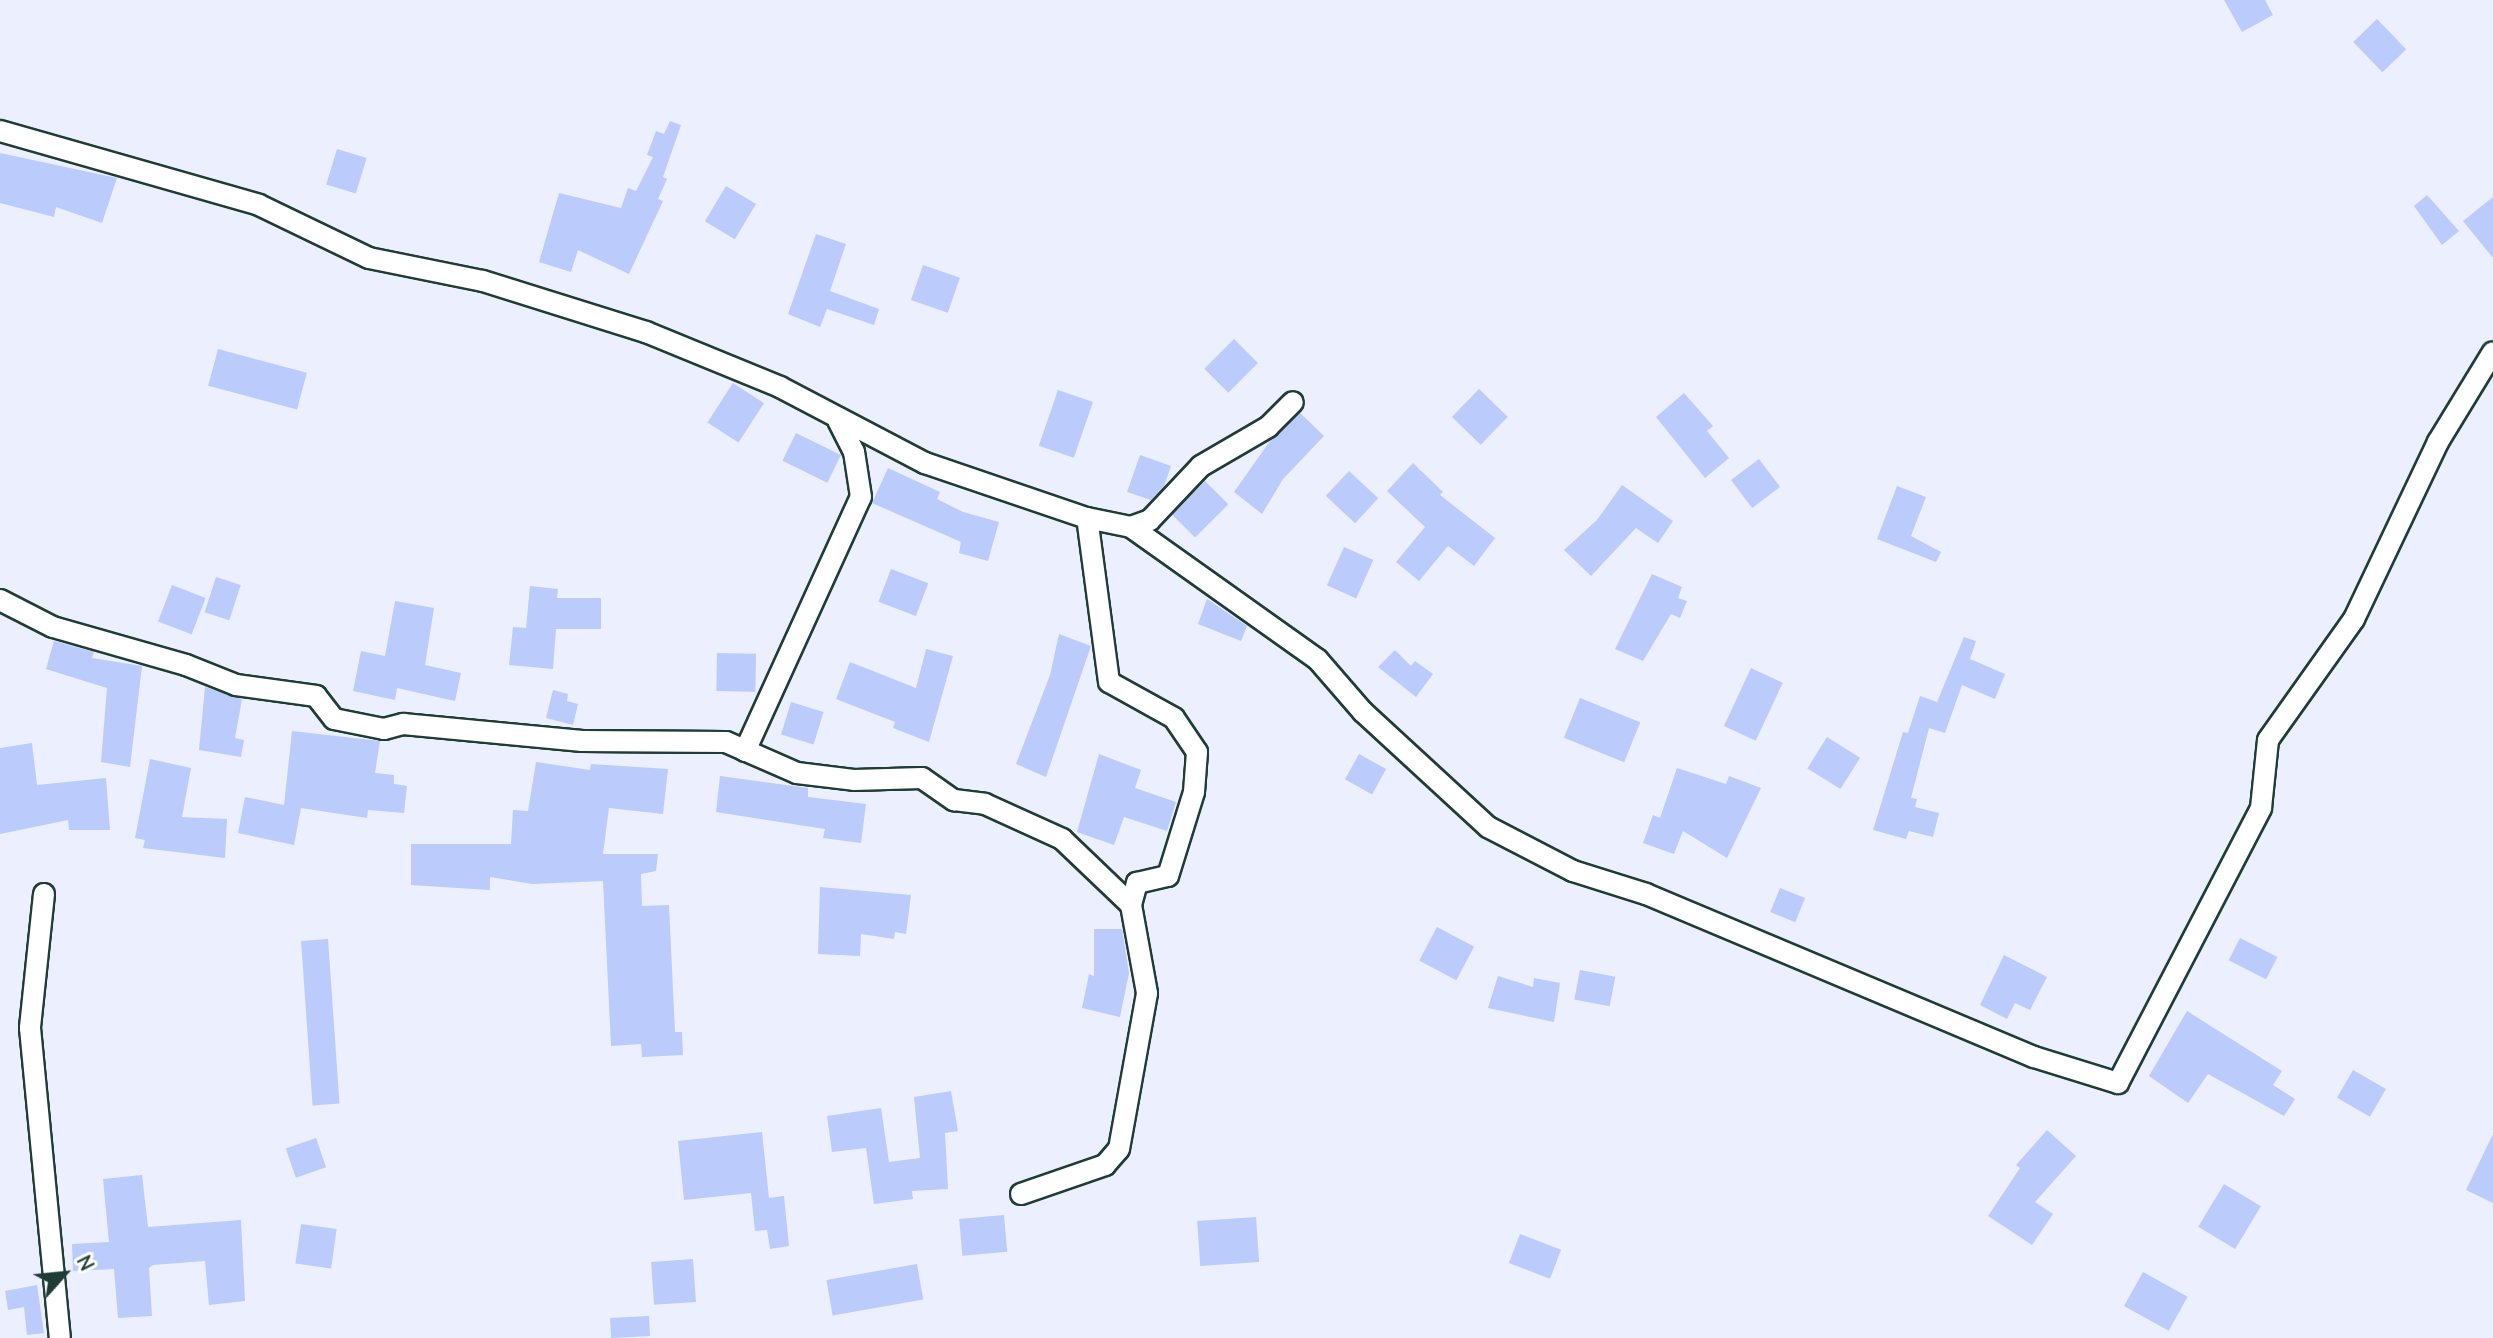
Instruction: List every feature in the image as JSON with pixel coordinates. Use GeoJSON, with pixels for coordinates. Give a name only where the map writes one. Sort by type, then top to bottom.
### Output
{"type":"FeatureCollection","features":[{"type":"Feature","properties":{"kind":"street"},"geometry":{"type":"LineString","coordinates":[[0,131],[259,205],[369,258],[483,281],[646,332],[780,387],[838,421],[925,463],[1087,518],[1131,527],[1318,660],[1363,712],[1488,827],[1573,871],[1646,894],[2034,1057],[2118,1083],[2261,808],[2268,740],[2354,619],[2438,442],[2493,352]]}},
{"type":"Feature","properties":{"kind":"street"},"geometry":{"type":"LineString","coordinates":[[1131,527],[1150,520],[1201,466],[1268,427],[1293,402]]}},
{"type":"Feature","properties":{"kind":"street"},"geometry":{"type":"LineString","coordinates":[[745,751],[861,497],[854,452],[838,421]]}},
{"type":"Feature","properties":{"kind":"street"},"geometry":{"type":"LineString","coordinates":[[1021,1194],[1105,1165],[1119,1149],[1147,993],[1131,905],[1137,883],[1168,876],[1194,792],[1197,752],[1174,718],[1109,682],[1087,518]]}},
{"type":"Feature","properties":{"kind":"street"},"geometry":{"type":"LineString","coordinates":[[0,600],[53,627],[186,665],[236,685],[316,696],[334,719],[384,729],[403,724],[582,741],[726,742],[778,769],[829,778],[922,778],[954,800],[985,804],[1062,839],[1131,905]]}},
{"type":"Feature","properties":{"kind":"street"},"geometry":{"type":"LineString","coordinates":[[44,894],[30,1028],[60,1338]]}},
{"type":"Feature","properties":{"kind":"building"},"geometry":{"type":"Polygon","coordinates":[[[2224,0],[2265,0],[2273,15],[2242,32],[2224,0]]]}},
{"type":"Feature","properties":{"kind":"building"},"geometry":{"type":"Polygon","coordinates":[[[2377,19],[2406,49],[2382,72],[2353,42],[2377,19]]]}},
{"type":"Feature","properties":{"kind":"building"},"geometry":{"type":"Polygon","coordinates":[[[670,121],[681,125],[663,177],[667,179],[658,199],[663,201],[629,274],[578,250],[571,272],[539,262],[559,193],[621,208],[628,188],[636,191],[653,157],[647,155],[656,131],[664,134],[670,121]]]}},
{"type":"Feature","properties":{"kind":"building"},"geometry":{"type":"Polygon","coordinates":[[[337,149],[367,158],[356,193],[326,184],[337,149]]]}},
{"type":"Feature","properties":{"kind":"building"},"geometry":{"type":"Polygon","coordinates":[[[0,153],[117,178],[102,223],[56,207],[54,217],[0,203],[0,153]]]}},
{"type":"Feature","properties":{"kind":"building"},"geometry":{"type":"Polygon","coordinates":[[[726,186],[756,204],[735,239],[705,221],[726,186]]]}},
{"type":"Feature","properties":{"kind":"building"},"geometry":{"type":"Polygon","coordinates":[[[2427,195],[2459,231],[2442,245],[2414,206],[2427,195]]]}},
{"type":"Feature","properties":{"kind":"building"},"geometry":{"type":"Polygon","coordinates":[[[2493,197],[2493,258],[2463,221],[2493,197]]]}},
{"type":"Feature","properties":{"kind":"building"},"geometry":{"type":"Polygon","coordinates":[[[816,234],[846,244],[830,291],[879,309],[874,325],[827,309],[820,327],[788,314],[816,234]]]}},
{"type":"Feature","properties":{"kind":"building"},"geometry":{"type":"Polygon","coordinates":[[[923,265],[960,278],[948,313],[911,300],[923,265]]]}},
{"type":"Feature","properties":{"kind":"building"},"geometry":{"type":"Polygon","coordinates":[[[1234,339],[1258,363],[1228,393],[1204,369],[1234,339]]]}},
{"type":"Feature","properties":{"kind":"building"},"geometry":{"type":"Polygon","coordinates":[[[218,349],[307,373],[297,410],[208,386],[218,349]]]}},
{"type":"Feature","properties":{"kind":"building"},"geometry":{"type":"Polygon","coordinates":[[[733,383],[764,403],[738,443],[707,422],[733,383]]]}},
{"type":"Feature","properties":{"kind":"building"},"geometry":{"type":"Polygon","coordinates":[[[1479,389],[1508,417],[1481,445],[1452,417],[1479,389]]]}},
{"type":"Feature","properties":{"kind":"building"},"geometry":{"type":"Polygon","coordinates":[[[1058,390],[1093,402],[1074,458],[1039,446],[1058,390]]]}},
{"type":"Feature","properties":{"kind":"building"},"geometry":{"type":"Polygon","coordinates":[[[1684,393],[1713,426],[1707,431],[1729,458],[1705,478],[1656,417],[1684,393]]]}},
{"type":"Feature","properties":{"kind":"building"},"geometry":{"type":"Polygon","coordinates":[[[1300,413],[1324,436],[1283,479],[1262,514],[1234,492],[1270,441],[1300,413]]]}},
{"type":"Feature","properties":{"kind":"building"},"geometry":{"type":"Polygon","coordinates":[[[796,433],[841,455],[827,483],[782,461],[796,433]]]}},
{"type":"Feature","properties":{"kind":"building"},"geometry":{"type":"Polygon","coordinates":[[[1140,455],[1171,466],[1164,486],[1151,500],[1127,492],[1140,455]]]}},
{"type":"Feature","properties":{"kind":"building"},"geometry":{"type":"Polygon","coordinates":[[[1759,459],[1780,487],[1752,508],[1731,480],[1759,459]]]}},
{"type":"Feature","properties":{"kind":"building"},"geometry":{"type":"Polygon","coordinates":[[[1413,463],[1443,492],[1440,495],[1495,538],[1474,566],[1448,546],[1419,581],[1396,562],[1425,527],[1387,491],[1413,463]]]}},
{"type":"Feature","properties":{"kind":"building"},"geometry":{"type":"Polygon","coordinates":[[[888,468],[940,492],[937,499],[963,512],[999,522],[988,561],[959,553],[961,542],[872,503],[888,468]]]}},
{"type":"Feature","properties":{"kind":"building"},"geometry":{"type":"Polygon","coordinates":[[[1349,471],[1378,498],[1355,523],[1326,496],[1349,471]]]}},
{"type":"Feature","properties":{"kind":"building"},"geometry":{"type":"Polygon","coordinates":[[[1205,481],[1228,504],[1195,538],[1172,514],[1205,481]]]}},
{"type":"Feature","properties":{"kind":"building"},"geometry":{"type":"Polygon","coordinates":[[[1622,485],[1673,521],[1658,543],[1636,528],[1591,576],[1564,550],[1597,520],[1622,485]]]}},
{"type":"Feature","properties":{"kind":"building"},"geometry":{"type":"Polygon","coordinates":[[[1897,486],[1926,497],[1911,536],[1941,552],[1936,562],[1877,539],[1897,486]]]}},
{"type":"Feature","properties":{"kind":"building"},"geometry":{"type":"Polygon","coordinates":[[[1344,547],[1373,560],[1356,598],[1327,585],[1344,547]]]}},
{"type":"Feature","properties":{"kind":"building"},"geometry":{"type":"Polygon","coordinates":[[[891,569],[928,583],[916,616],[878,602],[891,569]]]}},
{"type":"Feature","properties":{"kind":"building"},"geometry":{"type":"Polygon","coordinates":[[[1652,574],[1682,587],[1678,598],[1687,601],[1680,618],[1671,614],[1643,661],[1615,649],[1652,574]]]}},
{"type":"Feature","properties":{"kind":"building"},"geometry":{"type":"Polygon","coordinates":[[[216,577],[241,585],[229,620],[205,612],[216,577]]]}},
{"type":"Feature","properties":{"kind":"building"},"geometry":{"type":"Polygon","coordinates":[[[172,585],[206,598],[192,634],[158,621],[172,585]]]}},
{"type":"Feature","properties":{"kind":"building"},"geometry":{"type":"Polygon","coordinates":[[[530,586],[558,589],[557,598],[601,598],[601,629],[556,629],[553,669],[509,665],[513,627],[526,628],[530,586]]]}},
{"type":"Feature","properties":{"kind":"building"},"geometry":{"type":"Polygon","coordinates":[[[1207,599],[1247,626],[1241,641],[1198,624],[1207,599]]]}},
{"type":"Feature","properties":{"kind":"building"},"geometry":{"type":"Polygon","coordinates":[[[395,601],[434,608],[425,665],[461,673],[455,701],[397,688],[395,700],[353,691],[361,651],[385,656],[395,601]]]}},
{"type":"Feature","properties":{"kind":"building"},"geometry":{"type":"Polygon","coordinates":[[[1059,634],[1091,646],[1046,777],[1016,764],[1050,675],[1059,634]]]}},
{"type":"Feature","properties":{"kind":"building"},"geometry":{"type":"Polygon","coordinates":[[[1964,637],[1976,641],[1970,659],[2005,674],[1995,699],[1962,685],[1945,733],[1929,728],[1911,798],[1917,799],[1915,807],[1939,813],[1933,837],[1909,831],[1906,839],[1873,830],[1903,732],[1908,733],[1920,696],[1937,702],[1964,637]]]}},
{"type":"Feature","properties":{"kind":"building"},"geometry":{"type":"Polygon","coordinates":[[[54,641],[94,652],[92,658],[142,666],[130,767],[101,762],[107,688],[46,669],[54,641]]]}},
{"type":"Feature","properties":{"kind":"building"},"geometry":{"type":"Polygon","coordinates":[[[926,649],[953,656],[929,742],[893,728],[895,722],[836,699],[850,662],[916,688],[926,649]]]}},
{"type":"Feature","properties":{"kind":"building"},"geometry":{"type":"Polygon","coordinates":[[[1395,650],[1411,666],[1415,661],[1433,674],[1416,697],[1378,667],[1395,650]]]}},
{"type":"Feature","properties":{"kind":"building"},"geometry":{"type":"Polygon","coordinates":[[[717,653],[756,654],[755,692],[716,691],[717,653]]]}},
{"type":"Feature","properties":{"kind":"building"},"geometry":{"type":"Polygon","coordinates":[[[1751,668],[1783,683],[1756,741],[1724,726],[1751,668]]]}},
{"type":"Feature","properties":{"kind":"building"},"geometry":{"type":"Polygon","coordinates":[[[205,687],[242,699],[235,738],[244,740],[241,757],[199,750],[205,687]]]}},
{"type":"Feature","properties":{"kind":"building"},"geometry":{"type":"Polygon","coordinates":[[[553,690],[568,694],[567,701],[578,704],[573,725],[546,718],[553,690]]]}},
{"type":"Feature","properties":{"kind":"building"},"geometry":{"type":"Polygon","coordinates":[[[1580,698],[1640,722],[1624,762],[1564,738],[1580,698]]]}},
{"type":"Feature","properties":{"kind":"building"},"geometry":{"type":"Polygon","coordinates":[[[791,702],[824,712],[814,744],[781,735],[791,702]]]}},
{"type":"Feature","properties":{"kind":"building"},"geometry":{"type":"Polygon","coordinates":[[[292,731],[380,741],[375,773],[394,775],[394,784],[407,786],[404,813],[368,810],[367,818],[301,808],[294,845],[238,833],[245,797],[284,805],[292,731]]]}},
{"type":"Feature","properties":{"kind":"building"},"geometry":{"type":"Polygon","coordinates":[[[1827,737],[1860,758],[1840,789],[1807,768],[1827,737]]]}},
{"type":"Feature","properties":{"kind":"building"},"geometry":{"type":"Polygon","coordinates":[[[32,743],[37,785],[106,778],[110,830],[69,830],[68,820],[0,834],[0,748],[32,743]]]}},
{"type":"Feature","properties":{"kind":"building"},"geometry":{"type":"Polygon","coordinates":[[[1099,754],[1141,770],[1135,788],[1176,802],[1167,831],[1124,817],[1114,845],[1077,832],[1099,754]]]}},
{"type":"Feature","properties":{"kind":"building"},"geometry":{"type":"Polygon","coordinates":[[[1359,754],[1386,769],[1372,794],[1345,779],[1359,754]]]}},
{"type":"Feature","properties":{"kind":"building"},"geometry":{"type":"Polygon","coordinates":[[[150,759],[191,768],[182,817],[227,819],[225,858],[143,848],[145,840],[135,838],[150,759]]]}},
{"type":"Feature","properties":{"kind":"building"},"geometry":{"type":"Polygon","coordinates":[[[536,762],[590,770],[591,764],[668,769],[663,814],[609,808],[603,854],[658,854],[656,871],[641,874],[642,906],[669,905],[675,1032],[682,1032],[683,1055],[642,1057],[641,1044],[611,1046],[603,881],[532,884],[490,877],[490,890],[411,885],[411,844],[511,844],[513,810],[528,811],[536,762]]]}},
{"type":"Feature","properties":{"kind":"building"},"geometry":{"type":"Polygon","coordinates":[[[1677,768],[1726,784],[1729,776],[1761,788],[1727,858],[1683,831],[1674,854],[1643,843],[1653,815],[1660,818],[1677,768]]]}},
{"type":"Feature","properties":{"kind":"building"},"geometry":{"type":"Polygon","coordinates":[[[720,776],[808,788],[808,797],[866,804],[861,843],[823,838],[825,829],[716,812],[720,776]]]}},
{"type":"Feature","properties":{"kind":"building"},"geometry":{"type":"Polygon","coordinates":[[[820,887],[911,895],[906,934],[895,932],[894,939],[861,934],[860,956],[818,954],[820,887]]]}},
{"type":"Feature","properties":{"kind":"building"},"geometry":{"type":"Polygon","coordinates":[[[1780,888],[1805,898],[1795,922],[1770,912],[1780,888]]]}},
{"type":"Feature","properties":{"kind":"building"},"geometry":{"type":"Polygon","coordinates":[[[1437,927],[1474,947],[1456,980],[1419,961],[1437,927]]]}},
{"type":"Feature","properties":{"kind":"building"},"geometry":{"type":"Polygon","coordinates":[[[1094,929],[1122,929],[1129,973],[1120,1017],[1082,1008],[1089,974],[1094,976],[1094,929]]]}},
{"type":"Feature","properties":{"kind":"building"},"geometry":{"type":"Polygon","coordinates":[[[2240,938],[2277,957],[2266,979],[2229,960],[2240,938]]]}},
{"type":"Feature","properties":{"kind":"building"},"geometry":{"type":"Polygon","coordinates":[[[328,939],[340,1104],[313,1105],[301,941],[328,939]]]}},
{"type":"Feature","properties":{"kind":"building"},"geometry":{"type":"Polygon","coordinates":[[[2004,955],[2047,977],[2030,1010],[2015,1003],[2007,1019],[1980,1005],[2004,955]]]}},
{"type":"Feature","properties":{"kind":"building"},"geometry":{"type":"Polygon","coordinates":[[[1580,970],[1615,977],[1610,1006],[1574,999],[1580,970]]]}},
{"type":"Feature","properties":{"kind":"building"},"geometry":{"type":"Polygon","coordinates":[[[1498,976],[1533,987],[1534,978],[1560,983],[1554,1022],[1488,1008],[1498,976]]]}},
{"type":"Feature","properties":{"kind":"building"},"geometry":{"type":"Polygon","coordinates":[[[2187,1011],[2282,1071],[2273,1085],[2295,1099],[2284,1116],[2208,1074],[2188,1103],[2149,1076],[2187,1011]]]}},
{"type":"Feature","properties":{"kind":"building"},"geometry":{"type":"Polygon","coordinates":[[[2353,1070],[2386,1089],[2370,1117],[2337,1098],[2353,1070]]]}},
{"type":"Feature","properties":{"kind":"building"},"geometry":{"type":"Polygon","coordinates":[[[951,1091],[958,1131],[945,1133],[948,1189],[912,1191],[913,1199],[874,1204],[866,1148],[832,1152],[827,1116],[881,1108],[889,1162],[920,1158],[914,1097],[951,1091]]]}},
{"type":"Feature","properties":{"kind":"building"},"geometry":{"type":"Polygon","coordinates":[[[2047,1130],[2076,1156],[2035,1202],[2053,1214],[2032,1245],[1988,1216],[2020,1168],[2016,1165],[2047,1130]]]}},
{"type":"Feature","properties":{"kind":"building"},"geometry":{"type":"Polygon","coordinates":[[[762,1132],[769,1198],[784,1196],[789,1246],[770,1249],[767,1230],[755,1231],[751,1193],[684,1200],[678,1141],[762,1132]]]}},
{"type":"Feature","properties":{"kind":"building"},"geometry":{"type":"Polygon","coordinates":[[[2493,1134],[2493,1203],[2466,1190],[2493,1134]]]}},
{"type":"Feature","properties":{"kind":"building"},"geometry":{"type":"Polygon","coordinates":[[[316,1138],[326,1167],[296,1178],[286,1148],[316,1138]]]}},
{"type":"Feature","properties":{"kind":"building"},"geometry":{"type":"Polygon","coordinates":[[[142,1175],[148,1227],[241,1220],[245,1301],[209,1305],[205,1261],[153,1265],[149,1268],[152,1316],[118,1318],[114,1269],[73,1271],[72,1244],[109,1242],[103,1179],[142,1175]]]}},
{"type":"Feature","properties":{"kind":"building"},"geometry":{"type":"Polygon","coordinates":[[[2224,1184],[2261,1206],[2235,1249],[2198,1227],[2224,1184]]]}},
{"type":"Feature","properties":{"kind":"building"},"geometry":{"type":"Polygon","coordinates":[[[1004,1215],[1007,1252],[962,1256],[959,1219],[1004,1215]]]}},
{"type":"Feature","properties":{"kind":"building"},"geometry":{"type":"Polygon","coordinates":[[[1256,1217],[1259,1262],[1200,1266],[1197,1221],[1256,1217]]]}},
{"type":"Feature","properties":{"kind":"building"},"geometry":{"type":"Polygon","coordinates":[[[301,1224],[337,1229],[331,1269],[295,1264],[301,1224]]]}},
{"type":"Feature","properties":{"kind":"building"},"geometry":{"type":"Polygon","coordinates":[[[1520,1234],[1561,1250],[1550,1279],[1509,1263],[1520,1234]]]}},
{"type":"Feature","properties":{"kind":"building"},"geometry":{"type":"Polygon","coordinates":[[[693,1259],[696,1302],[654,1305],[651,1262],[693,1259]]]}},
{"type":"Feature","properties":{"kind":"building"},"geometry":{"type":"Polygon","coordinates":[[[917,1264],[923,1299],[833,1315],[826,1280],[917,1264]]]}},
{"type":"Feature","properties":{"kind":"building"},"geometry":{"type":"Polygon","coordinates":[[[2143,1272],[2188,1297],[2169,1331],[2124,1306],[2143,1272]]]}},
{"type":"Feature","properties":{"kind":"building"},"geometry":{"type":"Polygon","coordinates":[[[37,1285],[44,1333],[27,1335],[24,1307],[8,1310],[5,1291],[37,1285]]]}},
{"type":"Feature","properties":{"kind":"building"},"geometry":{"type":"Polygon","coordinates":[[[649,1316],[650,1336],[611,1338],[610,1318],[649,1316]]]}}]}
